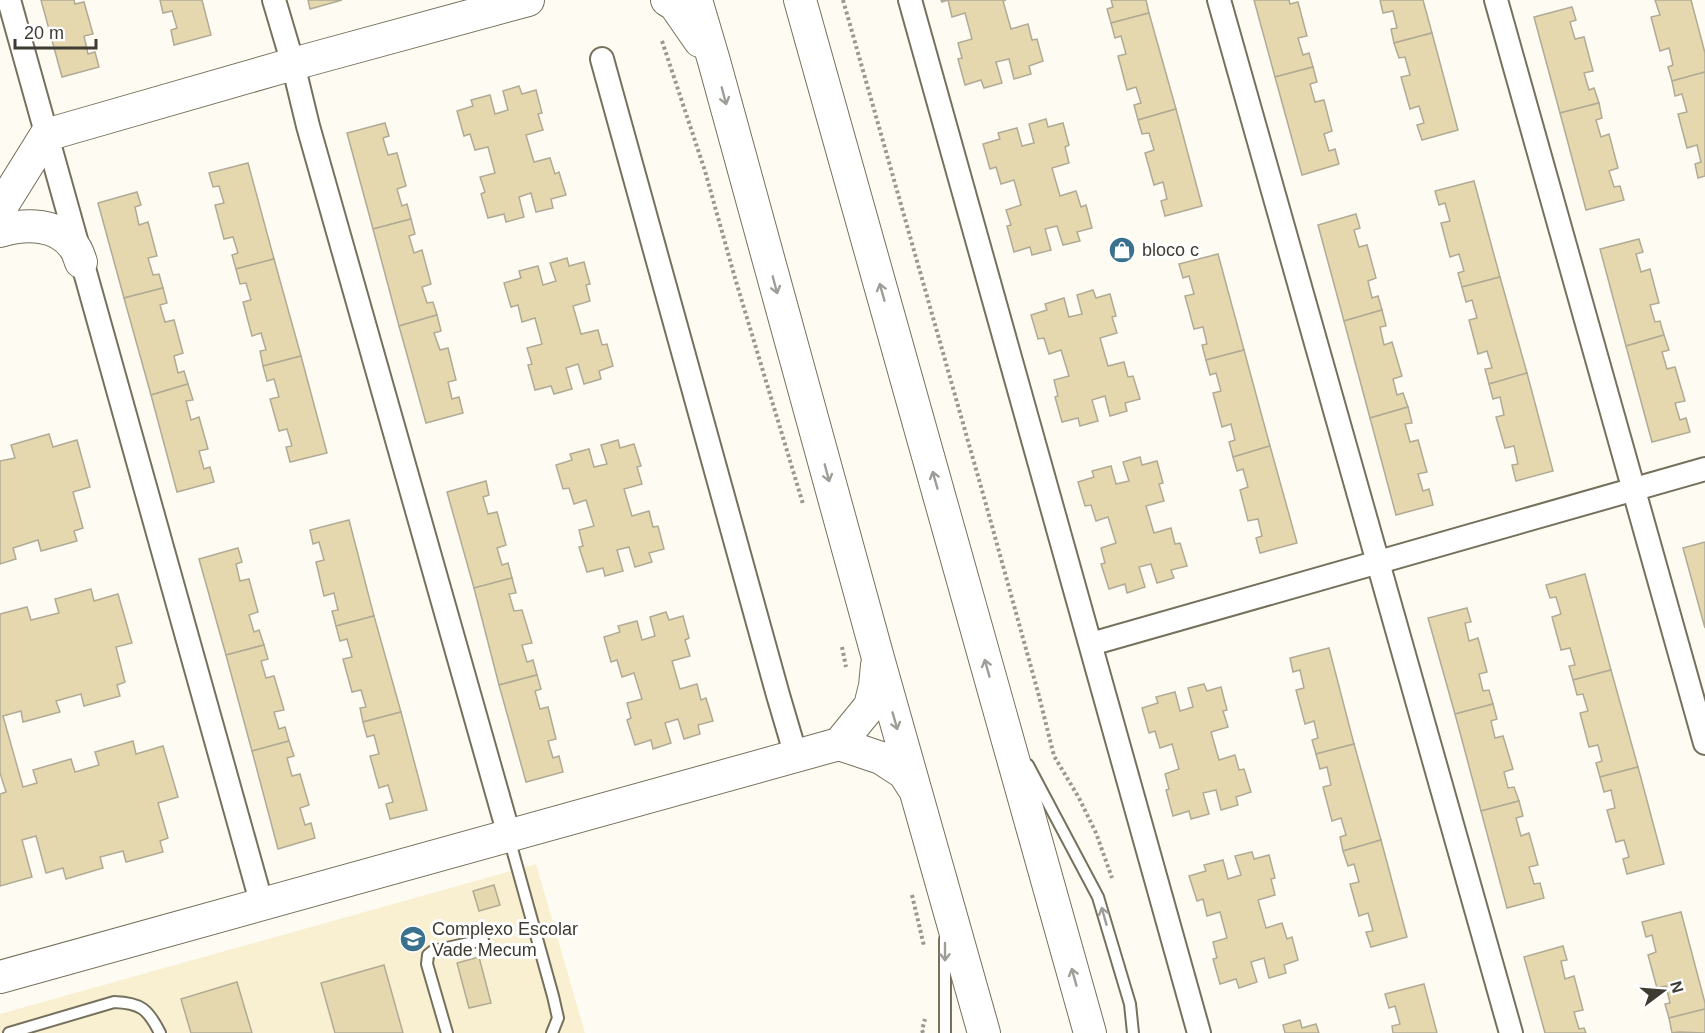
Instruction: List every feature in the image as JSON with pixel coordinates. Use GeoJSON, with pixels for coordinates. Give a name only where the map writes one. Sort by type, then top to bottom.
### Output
{"type":"FeatureCollection","features":[{"type":"Feature","properties":{"kind":"street"},"geometry":{"type":"LineString","coordinates":[[9,0],[262,904]]}},
{"type":"Feature","properties":{"kind":"street"},"geometry":{"type":"LineString","coordinates":[[274,0],[509,835]]}},
{"type":"Feature","properties":{"kind":"street"},"geometry":{"type":"LineString","coordinates":[[0,209],[46,135],[528,0]]}},
{"type":"Feature","properties":{"kind":"street"},"geometry":{"type":"LineString","coordinates":[[667,0],[675,5],[714,61]]}},
{"type":"Feature","properties":{"kind":"street"},"geometry":{"type":"LineString","coordinates":[[696,0],[984,1033]]}},
{"type":"Feature","properties":{"kind":"street"},"geometry":{"type":"LineString","coordinates":[[800,0],[1090,1033]]}},
{"type":"Feature","properties":{"kind":"street"},"geometry":{"type":"LineString","coordinates":[[810,33],[811,0]]}},
{"type":"Feature","properties":{"kind":"street"},"geometry":{"type":"LineString","coordinates":[[910,0],[1199,1033]]}},
{"type":"Feature","properties":{"kind":"street"},"geometry":{"type":"LineString","coordinates":[[1219,0],[1511,1033]]}},
{"type":"Feature","properties":{"kind":"street"},"geometry":{"type":"LineString","coordinates":[[1496,0],[1705,743]]}},
{"type":"Feature","properties":{"kind":"street"},"geometry":{"type":"LineString","coordinates":[[602,59],[796,756]]}},
{"type":"Feature","properties":{"kind":"street"},"geometry":{"type":"LineString","coordinates":[[0,231],[27,225],[41,226],[65,237],[75,248],[81,262]]}},
{"type":"Feature","properties":{"kind":"street"},"geometry":{"type":"LineString","coordinates":[[1091,644],[1705,469]]}},
{"type":"Feature","properties":{"kind":"street"},"geometry":{"type":"LineString","coordinates":[[839,744],[870,706],[878,658]]}},
{"type":"Feature","properties":{"kind":"street"},"geometry":{"type":"LineString","coordinates":[[0,977],[839,744],[881,758],[904,773],[915,792]]}},
{"type":"Feature","properties":{"kind":"lane"},"geometry":{"type":"LineString","coordinates":[[999,712],[1098,897],[1130,1004],[1133,1033]]}},
{"type":"Feature","properties":{"kind":"lane"},"geometry":{"type":"LineString","coordinates":[[509,835],[554,996],[558,1018],[552,1033]]}},
{"type":"Feature","properties":{"kind":"lane"},"geometry":{"type":"LineString","coordinates":[[945,894],[945,1033]]}},
{"type":"Feature","properties":{"kind":"lane"},"geometry":{"type":"LineString","coordinates":[[447,1033],[427,964],[428,955],[433,951],[483,940]]}},
{"type":"Feature","properties":{"kind":"lane"},"geometry":{"type":"LineString","coordinates":[[9,1033],[45,1028],[114,1002],[142,1007],[153,1018],[160,1033]]}},
{"type":"Feature","properties":{"kind":"path"},"geometry":{"type":"LineString","coordinates":[[843,0],[984,497],[1054,756],[1079,798],[1096,833],[1114,885]]}},
{"type":"Feature","properties":{"kind":"path"},"geometry":{"type":"LineString","coordinates":[[660,34],[705,171],[805,511]]}},
{"type":"Feature","properties":{"kind":"path"},"geometry":{"type":"LineString","coordinates":[[840,639],[847,671]]}},
{"type":"Feature","properties":{"kind":"path"},"geometry":{"type":"LineString","coordinates":[[911,893],[926,950]]}},
{"type":"Feature","properties":{"kind":"path"},"geometry":{"type":"LineString","coordinates":[[923,1033],[927,1008]]}},
{"type":"Feature","properties":{"kind":"shaded area","name":"Complexo Escolar Vade Mecum"},"geometry":{"type":"Polygon","coordinates":[[[536,864],[585,1033],[0,1033],[0,1014],[536,864]]]}},
{"type":"Feature","properties":{"kind":"building"},"geometry":{"type":"Polygon","coordinates":[[[41,0],[74,0],[75,4],[84,2],[93,34],[84,36],[88,54],[95,52],[99,67],[62,77],[41,0]]]}},
{"type":"Feature","properties":{"kind":"building"},"geometry":{"type":"Polygon","coordinates":[[[160,0],[202,0],[211,35],[174,45],[171,30],[177,28],[172,11],[163,13],[160,0]]]}},
{"type":"Feature","properties":{"kind":"building"},"geometry":{"type":"Polygon","coordinates":[[[308,0],[342,0],[310,9],[308,0]]]}},
{"type":"Feature","properties":{"kind":"building"},"geometry":{"type":"Polygon","coordinates":[[[948,0],[1006,0],[1003,1],[1011,29],[1028,24],[1032,40],[1037,39],[1043,61],[1029,66],[1031,74],[1014,79],[1009,59],[996,62],[1002,83],[984,88],[981,80],[965,85],[958,59],[962,58],[958,43],[972,39],[965,13],[952,17],[948,0]]]}},
{"type":"Feature","properties":{"kind":"building"},"geometry":{"type":"Polygon","coordinates":[[[1111,0],[1146,0],[1149,13],[1111,23],[1107,9],[1113,7],[1111,0]]]}},
{"type":"Feature","properties":{"kind":"building"},"geometry":{"type":"Polygon","coordinates":[[[1254,0],[1289,0],[1290,4],[1298,2],[1307,36],[1298,38],[1303,55],[1309,53],[1313,67],[1275,77],[1254,0]]]}},
{"type":"Feature","properties":{"kind":"building"},"geometry":{"type":"Polygon","coordinates":[[[1380,0],[1423,0],[1432,33],[1394,43],[1391,29],[1397,28],[1393,11],[1383,13],[1380,0]]]}},
{"type":"Feature","properties":{"kind":"building"},"geometry":{"type":"Polygon","coordinates":[[[1655,0],[1691,0],[1705,53],[1705,72],[1672,81],[1668,67],[1673,65],[1669,48],[1660,51],[1651,17],[1660,15],[1655,0]]]}},
{"type":"Feature","properties":{"kind":"building"},"geometry":{"type":"Polygon","coordinates":[[[1572,7],[1576,20],[1570,22],[1575,39],[1584,37],[1593,71],[1584,73],[1589,90],[1594,88],[1599,103],[1560,113],[1534,17],[1572,7]]]}},
{"type":"Feature","properties":{"kind":"building"},"geometry":{"type":"Polygon","coordinates":[[[1149,13],[1176,109],[1138,120],[1134,105],[1141,103],[1136,87],[1127,90],[1118,56],[1126,54],[1121,36],[1115,38],[1111,23],[1149,13]]]}},
{"type":"Feature","properties":{"kind":"building"},"geometry":{"type":"Polygon","coordinates":[[[1432,33],[1458,130],[1422,140],[1417,125],[1424,123],[1419,106],[1410,109],[1401,77],[1410,75],[1405,57],[1399,58],[1394,43],[1432,33]]]}},
{"type":"Feature","properties":{"kind":"building"},"geometry":{"type":"Polygon","coordinates":[[[1313,67],[1317,82],[1310,84],[1315,102],[1324,100],[1332,131],[1324,134],[1329,151],[1335,149],[1339,164],[1302,175],[1275,77],[1313,67]]]}},
{"type":"Feature","properties":{"kind":"building"},"geometry":{"type":"Polygon","coordinates":[[[1705,72],[1705,176],[1698,178],[1695,164],[1701,162],[1697,145],[1687,148],[1678,114],[1687,112],[1682,94],[1675,96],[1672,81],[1705,72]]]}},
{"type":"Feature","properties":{"kind":"building"},"geometry":{"type":"Polygon","coordinates":[[[519,86],[522,94],[536,90],[542,113],[538,114],[543,130],[526,135],[534,162],[550,158],[555,174],[559,172],[566,195],[551,199],[553,208],[536,212],[531,193],[519,197],[524,217],[506,222],[504,214],[488,218],[481,194],[485,192],[480,177],[495,173],[488,147],[475,150],[470,134],[464,136],[457,111],[473,106],[471,100],[490,95],[495,114],[508,110],[503,91],[519,86]]]}},
{"type":"Feature","properties":{"kind":"building"},"geometry":{"type":"Polygon","coordinates":[[[1599,103],[1602,118],[1596,120],[1601,137],[1609,134],[1618,168],[1609,171],[1614,187],[1620,186],[1624,200],[1586,210],[1560,113],[1599,103]]]}},
{"type":"Feature","properties":{"kind":"building"},"geometry":{"type":"Polygon","coordinates":[[[1176,109],[1202,206],[1165,216],[1161,201],[1167,199],[1163,182],[1154,185],[1145,153],[1154,150],[1149,133],[1142,134],[1138,120],[1176,109]]]}},
{"type":"Feature","properties":{"kind":"building"},"geometry":{"type":"Polygon","coordinates":[[[1046,119],[1048,127],[1063,123],[1069,145],[1065,147],[1069,163],[1052,168],[1060,196],[1076,191],[1081,207],[1086,205],[1092,228],[1077,232],[1080,241],[1063,245],[1057,226],[1045,229],[1051,250],[1032,255],[1030,247],[1014,252],[1007,226],[1011,225],[1006,210],[1021,205],[1014,180],[1001,184],[996,167],[990,169],[983,144],[1000,139],[998,133],[1017,128],[1022,146],[1034,143],[1029,124],[1046,119]]]}},
{"type":"Feature","properties":{"kind":"building"},"geometry":{"type":"Polygon","coordinates":[[[385,123],[389,136],[383,138],[388,155],[397,153],[406,186],[397,189],[402,206],[407,204],[411,219],[373,229],[347,133],[385,123]]]}},
{"type":"Feature","properties":{"kind":"building"},"geometry":{"type":"Polygon","coordinates":[[[248,163],[274,259],[236,269],[232,255],[238,253],[233,237],[224,239],[215,205],[224,203],[219,186],[213,187],[209,173],[248,163]]]}},
{"type":"Feature","properties":{"kind":"building"},"geometry":{"type":"Polygon","coordinates":[[[1474,181],[1500,277],[1462,287],[1458,273],[1464,271],[1459,254],[1450,257],[1441,223],[1450,221],[1445,203],[1439,205],[1435,191],[1474,181]]]}},
{"type":"Feature","properties":{"kind":"building"},"geometry":{"type":"Polygon","coordinates":[[[137,192],[141,205],[135,207],[139,225],[148,222],[157,256],[148,258],[153,275],[159,274],[163,288],[124,298],[98,203],[137,192]]]}},
{"type":"Feature","properties":{"kind":"building"},"geometry":{"type":"Polygon","coordinates":[[[1356,214],[1360,228],[1354,230],[1359,247],[1367,245],[1376,278],[1368,281],[1372,298],[1378,296],[1382,310],[1344,321],[1318,225],[1356,214]]]}},
{"type":"Feature","properties":{"kind":"building"},"geometry":{"type":"Polygon","coordinates":[[[411,219],[415,234],[409,236],[414,253],[422,250],[431,284],[422,287],[427,303],[433,302],[437,315],[399,326],[373,229],[411,219]]]}},
{"type":"Feature","properties":{"kind":"building"},"geometry":{"type":"Polygon","coordinates":[[[1639,239],[1643,252],[1636,254],[1641,272],[1650,269],[1659,303],[1650,305],[1655,322],[1660,321],[1664,335],[1626,346],[1600,249],[1639,239]]]}},
{"type":"Feature","properties":{"kind":"building"},"geometry":{"type":"Polygon","coordinates":[[[1218,254],[1244,350],[1206,360],[1202,345],[1207,344],[1203,327],[1194,329],[1185,296],[1194,294],[1189,276],[1183,278],[1179,264],[1218,254]]]}},
{"type":"Feature","properties":{"kind":"building"},"geometry":{"type":"Polygon","coordinates":[[[567,258],[569,266],[584,262],[590,284],[586,285],[590,301],[573,306],[581,334],[598,330],[602,345],[607,344],[613,366],[599,371],[601,379],[584,384],[578,364],[566,368],[572,389],[554,394],[551,386],[535,390],[528,365],[532,364],[527,348],[542,344],[535,318],[522,322],[518,305],[511,307],[504,283],[521,278],[519,271],[538,266],[543,285],[556,281],[550,263],[567,258]]]}},
{"type":"Feature","properties":{"kind":"building"},"geometry":{"type":"Polygon","coordinates":[[[274,259],[301,356],[263,366],[260,351],[266,350],[261,333],[252,336],[243,302],[251,300],[246,283],[240,284],[236,269],[274,259]]]}},
{"type":"Feature","properties":{"kind":"building"},"geometry":{"type":"Polygon","coordinates":[[[1500,277],[1527,373],[1489,384],[1485,369],[1492,368],[1487,351],[1478,354],[1469,320],[1477,318],[1472,300],[1466,302],[1462,287],[1500,277]]]}},
{"type":"Feature","properties":{"kind":"building"},"geometry":{"type":"Polygon","coordinates":[[[163,288],[167,303],[160,305],[165,322],[174,320],[183,353],[174,356],[178,373],[184,371],[188,384],[151,395],[124,298],[163,288]]]}},
{"type":"Feature","properties":{"kind":"building"},"geometry":{"type":"Polygon","coordinates":[[[1093,290],[1096,298],[1110,294],[1116,316],[1112,317],[1117,333],[1100,338],[1108,366],[1124,362],[1128,377],[1133,376],[1140,399],[1125,403],[1127,411],[1110,416],[1105,396],[1092,400],[1098,421],[1080,426],[1078,418],[1062,422],[1055,397],[1058,396],[1054,380],[1069,376],[1061,350],[1049,354],[1044,338],[1038,339],[1031,315],[1047,310],[1045,304],[1064,298],[1069,317],[1082,314],[1077,295],[1093,290]]]}},
{"type":"Feature","properties":{"kind":"building"},"geometry":{"type":"Polygon","coordinates":[[[1382,310],[1386,326],[1380,327],[1384,345],[1392,342],[1402,376],[1393,379],[1397,395],[1403,393],[1408,407],[1370,418],[1344,321],[1382,310]]]}},
{"type":"Feature","properties":{"kind":"building"},"geometry":{"type":"Polygon","coordinates":[[[437,315],[441,331],[434,333],[440,350],[448,348],[456,380],[448,382],[452,399],[459,397],[463,413],[426,423],[399,326],[437,315]]]}},
{"type":"Feature","properties":{"kind":"building"},"geometry":{"type":"Polygon","coordinates":[[[1664,335],[1669,350],[1662,352],[1667,369],[1675,367],[1685,401],[1675,403],[1680,420],[1686,418],[1690,432],[1652,442],[1626,346],[1664,335]]]}},
{"type":"Feature","properties":{"kind":"building"},"geometry":{"type":"Polygon","coordinates":[[[1244,350],[1270,446],[1233,457],[1229,442],[1235,440],[1231,424],[1222,427],[1213,393],[1221,391],[1216,373],[1210,375],[1206,360],[1244,350]]]}},
{"type":"Feature","properties":{"kind":"building"},"geometry":{"type":"Polygon","coordinates":[[[301,356],[327,453],[290,462],[286,447],[292,446],[287,429],[279,431],[270,399],[279,397],[274,379],[267,381],[263,366],[301,356]]]}},
{"type":"Feature","properties":{"kind":"building"},"geometry":{"type":"Polygon","coordinates":[[[1527,373],[1553,471],[1516,481],[1512,465],[1518,464],[1514,446],[1505,448],[1496,417],[1504,415],[1500,397],[1493,399],[1489,384],[1527,373]]]}},
{"type":"Feature","properties":{"kind":"building"},"geometry":{"type":"Polygon","coordinates":[[[188,384],[193,400],[186,401],[191,420],[199,417],[208,449],[199,451],[204,469],[210,467],[214,482],[177,492],[151,395],[188,384]]]}},
{"type":"Feature","properties":{"kind":"building"},"geometry":{"type":"Polygon","coordinates":[[[1408,407],[1412,423],[1405,424],[1410,442],[1418,440],[1427,472],[1418,474],[1423,491],[1429,489],[1433,505],[1396,515],[1370,418],[1408,407]]]}},
{"type":"Feature","properties":{"kind":"building"},"geometry":{"type":"Polygon","coordinates":[[[49,434],[53,447],[77,440],[90,487],[73,492],[83,528],[74,531],[77,541],[41,551],[38,540],[13,548],[16,559],[0,564],[0,461],[15,458],[11,445],[49,434]]]}},
{"type":"Feature","properties":{"kind":"building"},"geometry":{"type":"Polygon","coordinates":[[[618,440],[620,448],[634,444],[641,466],[637,467],[642,484],[624,489],[632,516],[649,511],[653,527],[658,526],[664,549],[649,553],[652,562],[635,567],[629,547],[617,550],[623,571],[605,576],[603,568],[587,572],[579,547],[583,546],[579,530],[594,526],[586,500],[574,504],[569,488],[563,489],[556,465],[572,460],[570,454],[589,449],[594,467],[607,464],[601,445],[618,440]]]}},
{"type":"Feature","properties":{"kind":"building"},"geometry":{"type":"Polygon","coordinates":[[[1270,446],[1297,543],[1260,553],[1256,538],[1262,536],[1258,519],[1248,521],[1240,490],[1248,487],[1243,469],[1237,471],[1233,457],[1270,446]]]}},
{"type":"Feature","properties":{"kind":"building"},"geometry":{"type":"Polygon","coordinates":[[[1140,457],[1142,465],[1157,461],[1163,483],[1159,484],[1164,501],[1146,506],[1154,533],[1171,528],[1175,544],[1180,543],[1187,566],[1171,570],[1174,578],[1157,583],[1151,564],[1139,567],[1145,587],[1127,593],[1125,584],[1109,589],[1101,564],[1105,563],[1101,548],[1116,543],[1108,517],[1096,521],[1091,505],[1085,506],[1078,482],[1094,477],[1092,471],[1111,466],[1116,484],[1129,481],[1123,462],[1140,457]]]}},
{"type":"Feature","properties":{"kind":"building"},"geometry":{"type":"Polygon","coordinates":[[[486,481],[489,495],[483,497],[488,514],[497,512],[506,545],[497,548],[502,565],[508,563],[512,578],[474,588],[447,492],[486,481]]]}},
{"type":"Feature","properties":{"kind":"building"},"geometry":{"type":"Polygon","coordinates":[[[349,520],[374,616],[336,626],[332,611],[338,610],[334,593],[324,596],[316,562],[324,560],[319,542],[313,544],[310,530],[349,520]]]}},
{"type":"Feature","properties":{"kind":"building"},"geometry":{"type":"Polygon","coordinates":[[[1705,542],[1705,628],[1683,548],[1705,542]]]}},
{"type":"Feature","properties":{"kind":"building"},"geometry":{"type":"Polygon","coordinates":[[[238,548],[242,562],[236,564],[240,581],[249,579],[258,612],[249,615],[254,632],[259,630],[264,645],[226,655],[199,559],[238,548]]]}},
{"type":"Feature","properties":{"kind":"building"},"geometry":{"type":"Polygon","coordinates":[[[1585,574],[1611,670],[1573,680],[1569,666],[1575,665],[1570,648],[1561,650],[1552,617],[1561,614],[1556,597],[1550,598],[1546,585],[1585,574]]]}},
{"type":"Feature","properties":{"kind":"building"},"geometry":{"type":"Polygon","coordinates":[[[512,578],[516,593],[509,594],[514,611],[522,610],[532,643],[522,645],[527,662],[533,660],[537,675],[499,685],[474,588],[512,578]]]}},
{"type":"Feature","properties":{"kind":"building"},"geometry":{"type":"Polygon","coordinates":[[[91,589],[94,601],[118,594],[132,643],[116,647],[125,682],[117,685],[120,696],[84,706],[81,694],[56,701],[60,712],[23,722],[21,711],[3,716],[23,787],[37,783],[33,770],[71,759],[75,772],[99,765],[95,752],[133,741],[136,754],[163,746],[178,797],[158,803],[168,838],[160,841],[163,852],[126,862],[123,851],[100,857],[103,868],[66,879],[63,868],[46,873],[36,836],[22,840],[32,877],[0,886],[0,794],[6,792],[0,773],[0,614],[27,607],[31,620],[59,613],[55,599],[91,589]]]}},
{"type":"Feature","properties":{"kind":"building"},"geometry":{"type":"Polygon","coordinates":[[[1467,608],[1471,622],[1465,623],[1469,641],[1478,638],[1487,672],[1479,674],[1483,691],[1489,690],[1493,704],[1455,714],[1428,618],[1467,608]]]}},
{"type":"Feature","properties":{"kind":"building"},"geometry":{"type":"Polygon","coordinates":[[[666,612],[669,620],[683,616],[689,638],[685,640],[690,656],[672,661],[680,689],[697,684],[701,700],[706,698],[713,721],[698,725],[700,734],[684,739],[678,719],[665,723],[671,743],[653,749],[651,740],[635,745],[627,720],[631,718],[627,703],[642,699],[634,673],[622,677],[617,660],[611,662],[604,637],[620,632],[618,626],[637,621],[642,640],[655,636],[650,617],[666,612]]]}},
{"type":"Feature","properties":{"kind":"building"},"geometry":{"type":"Polygon","coordinates":[[[374,616],[401,712],[363,722],[360,708],[366,707],[361,690],[352,692],[343,659],[352,657],[347,639],[340,641],[336,626],[374,616]]]}},
{"type":"Feature","properties":{"kind":"building"},"geometry":{"type":"Polygon","coordinates":[[[264,645],[268,659],[261,661],[266,678],[274,676],[284,710],[274,712],[279,729],[285,727],[289,741],[252,751],[226,655],[264,645]]]}},
{"type":"Feature","properties":{"kind":"building"},"geometry":{"type":"Polygon","coordinates":[[[1329,648],[1354,744],[1316,754],[1312,740],[1318,738],[1314,721],[1305,724],[1296,690],[1304,688],[1300,670],[1293,672],[1290,658],[1329,648]]]}},
{"type":"Feature","properties":{"kind":"building"},"geometry":{"type":"Polygon","coordinates":[[[1611,670],[1638,767],[1600,777],[1596,763],[1602,761],[1598,745],[1589,747],[1580,713],[1588,711],[1583,694],[1577,695],[1573,680],[1611,670]]]}},
{"type":"Feature","properties":{"kind":"building"},"geometry":{"type":"Polygon","coordinates":[[[537,675],[541,689],[535,691],[540,709],[548,707],[556,739],[548,741],[553,758],[559,756],[563,772],[526,782],[499,685],[537,675]]]}},
{"type":"Feature","properties":{"kind":"building"},"geometry":{"type":"Polygon","coordinates":[[[1204,684],[1207,691],[1221,687],[1227,710],[1223,711],[1228,727],[1211,732],[1219,760],[1235,755],[1239,770],[1244,769],[1251,792],[1236,797],[1238,805],[1221,810],[1216,790],[1203,793],[1209,814],[1191,819],[1189,811],[1173,816],[1166,790],[1169,789],[1165,774],[1179,769],[1172,744],[1160,748],[1155,731],[1149,733],[1142,708],[1158,703],[1156,697],[1175,692],[1180,711],[1193,707],[1188,688],[1204,684]]]}},
{"type":"Feature","properties":{"kind":"building"},"geometry":{"type":"Polygon","coordinates":[[[1493,704],[1497,719],[1491,721],[1495,738],[1503,736],[1513,769],[1504,772],[1508,788],[1514,787],[1519,801],[1481,811],[1455,714],[1493,704]]]}},
{"type":"Feature","properties":{"kind":"building"},"geometry":{"type":"Polygon","coordinates":[[[401,712],[427,810],[390,819],[386,804],[393,802],[388,785],[379,788],[370,756],[379,754],[374,735],[367,737],[363,722],[401,712]]]}},
{"type":"Feature","properties":{"kind":"building"},"geometry":{"type":"Polygon","coordinates":[[[289,741],[294,756],[287,758],[292,776],[300,774],[309,805],[300,808],[305,825],[311,823],[315,838],[278,849],[252,751],[289,741]]]}},
{"type":"Feature","properties":{"kind":"building"},"geometry":{"type":"Polygon","coordinates":[[[1354,744],[1381,840],[1343,851],[1340,837],[1346,835],[1341,818],[1332,821],[1323,787],[1331,785],[1327,767],[1320,769],[1316,754],[1354,744]]]}},
{"type":"Feature","properties":{"kind":"building"},"geometry":{"type":"Polygon","coordinates":[[[1638,767],[1664,864],[1627,874],[1623,859],[1629,857],[1624,840],[1616,842],[1607,810],[1615,808],[1611,790],[1604,792],[1600,777],[1638,767]]]}},
{"type":"Feature","properties":{"kind":"building"},"geometry":{"type":"Polygon","coordinates":[[[1519,801],[1523,816],[1516,818],[1521,836],[1529,833],[1538,865],[1529,867],[1534,884],[1540,883],[1544,898],[1507,908],[1481,811],[1519,801]]]}},
{"type":"Feature","properties":{"kind":"building"},"geometry":{"type":"Polygon","coordinates":[[[1381,840],[1407,937],[1371,947],[1366,932],[1373,931],[1368,913],[1359,916],[1350,884],[1359,882],[1354,864],[1348,866],[1343,851],[1381,840]]]}},
{"type":"Feature","properties":{"kind":"building"},"geometry":{"type":"Polygon","coordinates":[[[1252,852],[1254,859],[1269,855],[1275,878],[1271,879],[1275,895],[1258,900],[1266,928],[1282,923],[1287,939],[1292,937],[1298,960],[1284,965],[1286,973],[1269,978],[1264,958],[1251,962],[1257,982],[1239,988],[1236,979],[1220,984],[1213,959],[1217,958],[1213,942],[1227,938],[1220,912],[1207,916],[1203,899],[1197,901],[1189,876],[1206,871],[1204,865],[1223,860],[1228,879],[1241,875],[1235,856],[1252,852]]]}},
{"type":"Feature","properties":{"kind":"building"},"geometry":{"type":"Polygon","coordinates":[[[494,885],[500,905],[479,911],[473,891],[494,885]]]}},
{"type":"Feature","properties":{"kind":"building"},"geometry":{"type":"Polygon","coordinates":[[[1681,912],[1705,1009],[1669,1018],[1665,1004],[1670,1003],[1666,986],[1657,988],[1648,955],[1656,952],[1652,935],[1646,937],[1642,922],[1681,912]]]}},
{"type":"Feature","properties":{"kind":"building"},"geometry":{"type":"Polygon","coordinates":[[[1563,946],[1567,960],[1561,961],[1565,979],[1574,976],[1583,1010],[1574,1012],[1579,1029],[1584,1028],[1586,1033],[1545,1033],[1524,957],[1563,946]]]}},
{"type":"Feature","properties":{"kind":"building"},"geometry":{"type":"Polygon","coordinates":[[[479,957],[491,1003],[469,1008],[457,963],[479,957]]]}},
{"type":"Feature","properties":{"kind":"building"},"geometry":{"type":"Polygon","coordinates":[[[384,965],[403,1033],[335,1033],[321,983],[384,965]]]}},
{"type":"Feature","properties":{"kind":"building"},"geometry":{"type":"Polygon","coordinates":[[[237,982],[252,1033],[191,1033],[181,999],[237,982]]]}},
{"type":"Feature","properties":{"kind":"building"},"geometry":{"type":"Polygon","coordinates":[[[1424,984],[1437,1033],[1393,1033],[1392,1026],[1400,1024],[1395,1006],[1389,1008],[1385,994],[1424,984]]]}},
{"type":"Feature","properties":{"kind":"building"},"geometry":{"type":"Polygon","coordinates":[[[1705,1009],[1705,1033],[1672,1033],[1669,1018],[1705,1009]]]}},
{"type":"Feature","properties":{"kind":"building"},"geometry":{"type":"Polygon","coordinates":[[[1300,1020],[1302,1028],[1316,1024],[1319,1033],[1285,1033],[1283,1025],[1300,1020]]]}},
{"type":"Feature","properties":{"kind":"place","name":"bloco c"},"geometry":{"type":"Point","coordinates":[1122,250]}},
{"type":"Feature","properties":{"kind":"place","name":"Complexo Escolar Vade Mecum"},"geometry":{"type":"Point","coordinates":[413,939]}}]}
